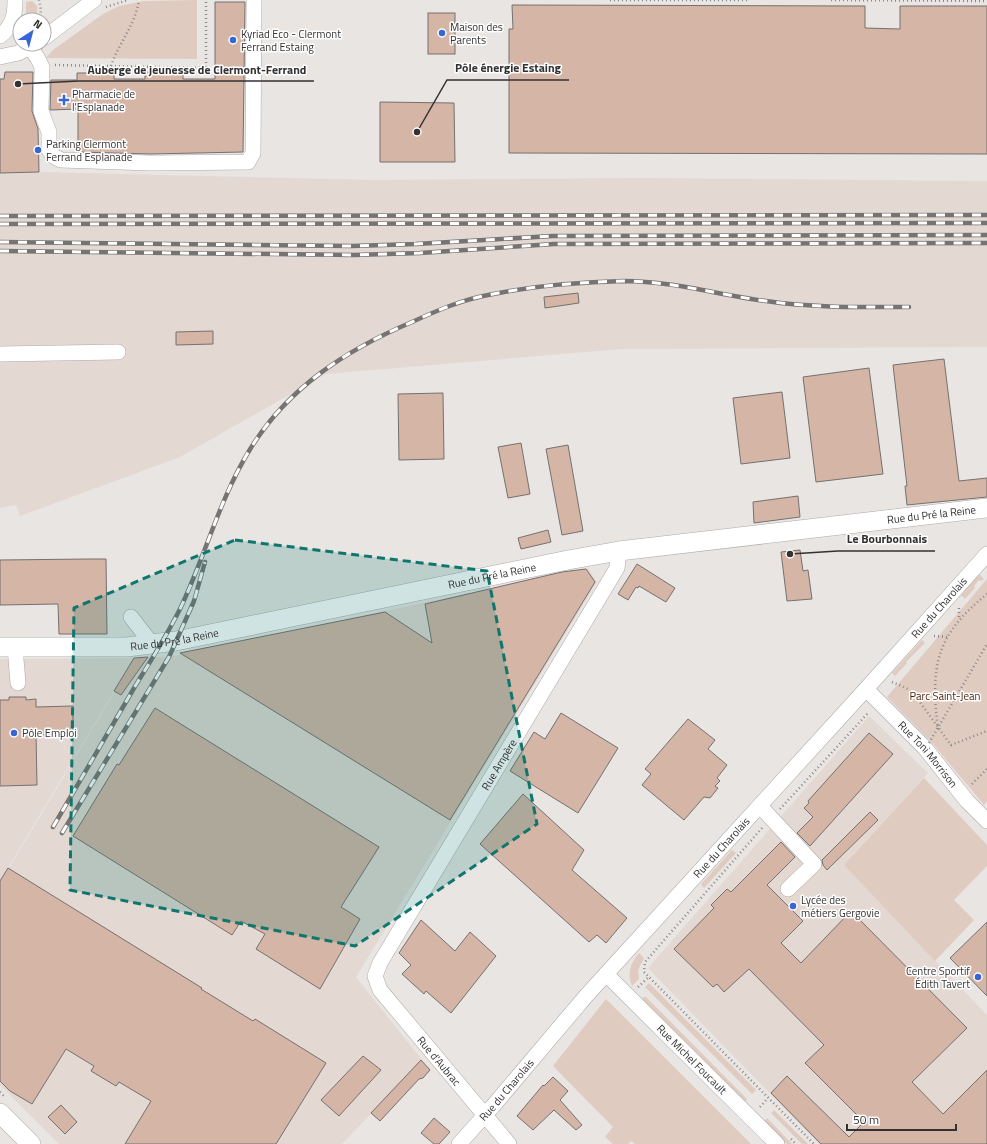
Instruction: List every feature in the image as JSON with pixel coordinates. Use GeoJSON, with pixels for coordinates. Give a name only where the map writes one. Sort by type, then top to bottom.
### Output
{"type":"FeatureCollection","features":[{"type":"Feature","properties":{"kind":"main road","name":"Rue du Pré la Reine"},"geometry":{"type":"LineString","coordinates":[[8,647],[127,647],[176,641],[560,562],[619,552],[987,508]]}},
{"type":"Feature","properties":{"kind":"main road"},"geometry":{"type":"LineString","coordinates":[[0,1113],[31,1144]]}},
{"type":"Feature","properties":{"kind":"street"},"geometry":{"type":"LineString","coordinates":[[15,0],[15,12]]}},
{"type":"Feature","properties":{"kind":"street"},"geometry":{"type":"LineString","coordinates":[[52,32],[94,0]]}},
{"type":"Feature","properties":{"kind":"street"},"geometry":{"type":"LineString","coordinates":[[28,52],[43,73],[41,111],[49,132],[47,152],[61,160],[150,163],[248,162],[253,153],[254,0]]}},
{"type":"Feature","properties":{"kind":"street"},"geometry":{"type":"LineString","coordinates":[[0,57],[18,52]]}},
{"type":"Feature","properties":{"kind":"street"},"geometry":{"type":"LineString","coordinates":[[0,354],[118,352]]}},
{"type":"Feature","properties":{"kind":"street","name":"Rue Ampère"},"geometry":{"type":"LineString","coordinates":[[375,976],[380,963],[617,568],[619,552]]}},
{"type":"Feature","properties":{"kind":"street","name":"Rue du Charolais"},"geometry":{"type":"LineString","coordinates":[[459,1144],[485,1116],[606,974],[987,554]]}},
{"type":"Feature","properties":{"kind":"street"},"geometry":{"type":"LineString","coordinates":[[131,617],[152,644]]}},
{"type":"Feature","properties":{"kind":"street"},"geometry":{"type":"LineString","coordinates":[[8,647],[18,683]]}},
{"type":"Feature","properties":{"kind":"street","name":"Rue Toni Morrison"},"geometry":{"type":"LineString","coordinates":[[866,689],[925,748],[967,801],[987,821]]}},
{"type":"Feature","properties":{"kind":"street"},"geometry":{"type":"LineString","coordinates":[[760,806],[814,864],[788,889]]}},
{"type":"Feature","properties":{"kind":"street","name":"Rue Michel Foucault"},"geometry":{"type":"LineString","coordinates":[[606,974],[777,1144]]}},
{"type":"Feature","properties":{"kind":"street","name":"Rue d'Aubrac"},"geometry":{"type":"LineString","coordinates":[[375,976],[380,990],[509,1144]]}},
{"type":"Feature","properties":{"kind":"path"},"geometry":{"type":"LineString","coordinates":[[39,0],[41,8],[40,12]]}},
{"type":"Feature","properties":{"kind":"path"},"geometry":{"type":"LineString","coordinates":[[111,66],[114,56],[131,28],[140,0]]}},
{"type":"Feature","properties":{"kind":"path"},"geometry":{"type":"LineString","coordinates":[[43,73],[54,65],[206,68],[206,0]]}},
{"type":"Feature","properties":{"kind":"path"},"geometry":{"type":"LineString","coordinates":[[610,0],[746,0]]}},
{"type":"Feature","properties":{"kind":"path"},"geometry":{"type":"LineString","coordinates":[[830,0],[987,1]]}},
{"type":"Feature","properties":{"kind":"path"},"geometry":{"type":"LineString","coordinates":[[938,729],[934,681],[939,655],[947,637],[967,611],[987,594]]}},
{"type":"Feature","properties":{"kind":"path"},"geometry":{"type":"LineString","coordinates":[[930,641],[935,635],[947,637]]}},
{"type":"Feature","properties":{"kind":"path"},"geometry":{"type":"LineString","coordinates":[[924,737],[929,743],[987,644]]}},
{"type":"Feature","properties":{"kind":"path"},"geometry":{"type":"LineString","coordinates":[[890,687],[892,682],[898,676]]}},
{"type":"Feature","properties":{"kind":"path"},"geometry":{"type":"LineString","coordinates":[[892,682],[908,689],[931,716],[938,729],[951,745],[987,731]]}},
{"type":"Feature","properties":{"kind":"path"},"geometry":{"type":"LineString","coordinates":[[814,1144],[644,972],[645,962],[772,818],[874,707]]}},
{"type":"Feature","properties":{"kind":"path"},"geometry":{"type":"LineString","coordinates":[[967,789],[987,769]]}},
{"type":"Feature","properties":{"kind":"highlighted area"},"geometry":{"type":"Polygon","coordinates":[[[235,540],[487,571],[537,824],[355,946],[70,890],[74,608],[235,540]]]}},
{"type":"Feature","properties":{"kind":"shaded area"},"geometry":{"type":"Polygon","coordinates":[[[39,172],[374,180],[639,178],[987,181],[987,347],[621,349],[326,374],[180,457],[20,516],[16,505],[0,508],[0,173],[39,172]]]}},
{"type":"Feature","properties":{"kind":"shaded area"},"geometry":{"type":"Polygon","coordinates":[[[588,568],[597,582],[356,977],[422,1060],[342,1144],[59,1144],[0,1085],[0,883],[135,658],[169,657],[588,568]]]}},
{"type":"Feature","properties":{"kind":"shaded area"},"geometry":{"type":"Polygon","coordinates":[[[134,658],[105,706],[0,881],[0,659],[134,658]]]}},
{"type":"Feature","properties":{"kind":"shaded area","name":"Lycée des métiers Gergovie"},"geometry":{"type":"Polygon","coordinates":[[[869,716],[928,773],[844,865],[987,1015],[987,1144],[819,1144],[648,968],[869,716]]]}},
{"type":"Feature","properties":{"kind":"green space"},"geometry":{"type":"Polygon","coordinates":[[[197,0],[197,59],[46,58],[53,50],[103,14],[119,6],[144,1],[197,0]]]}},
{"type":"Feature","properties":{"kind":"green space"},"geometry":{"type":"Polygon","coordinates":[[[32,1],[37,6],[37,12],[26,12],[26,2],[32,1]]]}},
{"type":"Feature","properties":{"kind":"green space"},"geometry":{"type":"Polygon","coordinates":[[[979,574],[984,579],[981,581],[979,580],[974,586],[975,588],[965,599],[961,595],[979,574]]]}},
{"type":"Feature","properties":{"kind":"green space","name":"Parc Saint-Jean"},"geometry":{"type":"Polygon","coordinates":[[[987,579],[987,801],[984,805],[934,745],[887,697],[987,579]]]}},
{"type":"Feature","properties":{"kind":"green space"},"geometry":{"type":"Polygon","coordinates":[[[922,640],[925,643],[906,662],[907,663],[895,676],[892,673],[922,640]]]}},
{"type":"Feature","properties":{"kind":"green space"},"geometry":{"type":"Polygon","coordinates":[[[924,778],[987,845],[987,866],[954,900],[974,920],[935,961],[844,865],[924,778]]]}},
{"type":"Feature","properties":{"kind":"green space"},"geometry":{"type":"Polygon","coordinates":[[[732,850],[736,853],[704,888],[701,884],[732,850]]]}},
{"type":"Feature","properties":{"kind":"green space"},"geometry":{"type":"Polygon","coordinates":[[[639,953],[644,958],[638,970],[639,979],[632,986],[630,981],[630,969],[633,961],[639,953]]]}},
{"type":"Feature","properties":{"kind":"green space"},"geometry":{"type":"Polygon","coordinates":[[[649,983],[756,1090],[752,1094],[645,987],[649,983]]]}},
{"type":"Feature","properties":{"kind":"green space"},"geometry":{"type":"Polygon","coordinates":[[[645,996],[747,1099],[745,1102],[642,999],[645,996]]]}},
{"type":"Feature","properties":{"kind":"green space"},"geometry":{"type":"Polygon","coordinates":[[[606,999],[751,1144],[635,1144],[631,1141],[628,1144],[613,1144],[605,1137],[613,1127],[553,1066],[606,999]]]}},
{"type":"Feature","properties":{"kind":"green space"},"geometry":{"type":"Polygon","coordinates":[[[774,1110],[808,1144],[802,1144],[771,1113],[774,1110]]]}},
{"type":"Feature","properties":{"kind":"green space"},"geometry":{"type":"Polygon","coordinates":[[[767,1118],[792,1144],[787,1144],[764,1121],[767,1118]]]}},
{"type":"Feature","properties":{"kind":"building"},"geometry":{"type":"Polygon","coordinates":[[[215,2],[245,2],[243,152],[150,154],[78,152],[78,109],[50,110],[51,80],[77,80],[77,73],[114,73],[114,79],[145,79],[145,72],[183,72],[183,79],[215,79],[215,2]]]}},
{"type":"Feature","properties":{"kind":"building"},"geometry":{"type":"Polygon","coordinates":[[[512,5],[865,6],[865,28],[900,29],[900,6],[987,6],[987,154],[509,153],[509,29],[513,29],[512,5]]]}},
{"type":"Feature","properties":{"kind":"building","name":"Maison des Parents"},"geometry":{"type":"Polygon","coordinates":[[[428,13],[455,13],[455,54],[428,54],[428,13]]]}},
{"type":"Feature","properties":{"kind":"building"},"geometry":{"type":"Polygon","coordinates":[[[5,72],[33,72],[32,111],[38,129],[39,172],[0,173],[0,79],[4,79],[5,72]]]}},
{"type":"Feature","properties":{"kind":"building"},"geometry":{"type":"Polygon","coordinates":[[[380,102],[454,103],[455,162],[380,162],[380,102]]]}},
{"type":"Feature","properties":{"kind":"building"},"geometry":{"type":"Polygon","coordinates":[[[578,293],[579,303],[545,308],[544,297],[578,293]]]}},
{"type":"Feature","properties":{"kind":"building"},"geometry":{"type":"Polygon","coordinates":[[[213,331],[213,344],[176,345],[176,332],[213,331]]]}},
{"type":"Feature","properties":{"kind":"building"},"geometry":{"type":"Polygon","coordinates":[[[944,359],[959,481],[987,478],[987,497],[907,505],[905,486],[907,486],[893,365],[944,359]]]}},
{"type":"Feature","properties":{"kind":"building"},"geometry":{"type":"Polygon","coordinates":[[[869,368],[883,474],[816,482],[803,377],[869,368]]]}},
{"type":"Feature","properties":{"kind":"building"},"geometry":{"type":"Polygon","coordinates":[[[782,392],[790,458],[741,464],[733,398],[782,392]]]}},
{"type":"Feature","properties":{"kind":"building"},"geometry":{"type":"Polygon","coordinates":[[[443,393],[444,459],[399,460],[398,394],[443,393]]]}},
{"type":"Feature","properties":{"kind":"building"},"geometry":{"type":"Polygon","coordinates":[[[521,443],[530,494],[508,498],[498,447],[521,443]]]}},
{"type":"Feature","properties":{"kind":"building"},"geometry":{"type":"Polygon","coordinates":[[[568,445],[583,531],[562,535],[546,449],[568,445]]]}},
{"type":"Feature","properties":{"kind":"building"},"geometry":{"type":"Polygon","coordinates":[[[798,496],[800,517],[754,523],[753,502],[798,496]]]}},
{"type":"Feature","properties":{"kind":"building"},"geometry":{"type":"Polygon","coordinates":[[[548,530],[551,542],[521,549],[518,538],[548,530]]]}},
{"type":"Feature","properties":{"kind":"building"},"geometry":{"type":"Polygon","coordinates":[[[800,550],[803,571],[808,570],[812,599],[787,601],[781,552],[800,550]]]}},
{"type":"Feature","properties":{"kind":"building"},"geometry":{"type":"Polygon","coordinates":[[[106,559],[107,634],[59,634],[58,604],[0,605],[0,560],[106,559]]]}},
{"type":"Feature","properties":{"kind":"building"},"geometry":{"type":"Polygon","coordinates":[[[637,564],[675,588],[666,602],[639,586],[638,588],[636,587],[628,600],[618,594],[637,564]]]}},
{"type":"Feature","properties":{"kind":"building"},"geometry":{"type":"Polygon","coordinates":[[[586,569],[595,582],[450,820],[180,653],[385,612],[432,643],[425,604],[562,572],[586,569]]]}},
{"type":"Feature","properties":{"kind":"building"},"geometry":{"type":"Polygon","coordinates":[[[148,657],[121,695],[114,691],[134,658],[148,657]]]}},
{"type":"Feature","properties":{"kind":"building"},"geometry":{"type":"Polygon","coordinates":[[[9,697],[26,697],[26,700],[36,699],[36,707],[73,706],[73,734],[36,735],[37,785],[0,786],[0,700],[9,700],[9,697]]]}},
{"type":"Feature","properties":{"kind":"building"},"geometry":{"type":"Polygon","coordinates":[[[155,708],[379,847],[341,907],[360,919],[320,989],[256,949],[265,934],[241,921],[232,935],[73,836],[117,764],[119,765],[155,708]]]}},
{"type":"Feature","properties":{"kind":"building"},"geometry":{"type":"Polygon","coordinates":[[[561,713],[618,748],[578,813],[510,771],[534,732],[545,739],[561,713]]]}},
{"type":"Feature","properties":{"kind":"building"},"geometry":{"type":"Polygon","coordinates":[[[688,719],[715,740],[708,749],[727,765],[717,778],[720,781],[715,786],[718,788],[710,798],[704,797],[684,820],[642,785],[651,774],[645,769],[688,719]]]}},
{"type":"Feature","properties":{"kind":"building"},"geometry":{"type":"Polygon","coordinates":[[[869,733],[893,754],[810,846],[797,833],[813,817],[804,808],[809,803],[808,801],[869,733]]]}},
{"type":"Feature","properties":{"kind":"building"},"geometry":{"type":"Polygon","coordinates":[[[523,794],[584,850],[572,870],[627,918],[606,943],[597,935],[589,942],[480,844],[523,794]]]}},
{"type":"Feature","properties":{"kind":"building"},"geometry":{"type":"Polygon","coordinates":[[[870,812],[878,820],[827,870],[823,865],[822,860],[870,812]]]}},
{"type":"Feature","properties":{"kind":"building"},"geometry":{"type":"Polygon","coordinates":[[[781,842],[795,857],[767,885],[803,921],[781,943],[801,963],[851,911],[967,1028],[912,1082],[943,1114],[987,1070],[987,1144],[821,1144],[771,1093],[787,1076],[849,1137],[864,1122],[805,1063],[824,1045],[749,969],[724,992],[717,984],[713,987],[674,949],[714,908],[711,905],[727,889],[731,892],[781,842]]]}},
{"type":"Feature","properties":{"kind":"building"},"geometry":{"type":"Polygon","coordinates":[[[8,868],[253,1021],[255,1019],[326,1063],[276,1144],[125,1144],[151,1101],[119,1082],[116,1086],[91,1071],[94,1066],[66,1049],[32,1104],[10,1091],[0,1081],[0,881],[8,868]]]}},
{"type":"Feature","properties":{"kind":"building"},"geometry":{"type":"Polygon","coordinates":[[[421,920],[455,951],[470,932],[496,956],[451,1013],[426,991],[424,994],[402,974],[411,965],[399,953],[421,920]]]}},
{"type":"Feature","properties":{"kind":"building","name":"Centre Sportif Édith Tavert"},"geometry":{"type":"Polygon","coordinates":[[[987,922],[987,996],[950,958],[987,922]]]}},
{"type":"Feature","properties":{"kind":"building"},"geometry":{"type":"Polygon","coordinates":[[[363,1056],[381,1070],[339,1116],[321,1100],[363,1056]]]}},
{"type":"Feature","properties":{"kind":"building"},"geometry":{"type":"Polygon","coordinates":[[[421,1060],[430,1070],[423,1078],[419,1079],[380,1121],[371,1113],[421,1060]]]}},
{"type":"Feature","properties":{"kind":"building"},"geometry":{"type":"Polygon","coordinates":[[[553,1077],[568,1091],[560,1100],[582,1125],[576,1130],[554,1110],[533,1130],[517,1116],[543,1085],[544,1086],[553,1077]]]}},
{"type":"Feature","properties":{"kind":"building"},"geometry":{"type":"Polygon","coordinates":[[[61,1105],[77,1122],[65,1134],[48,1117],[61,1105]]]}},
{"type":"Feature","properties":{"kind":"building"},"geometry":{"type":"Polygon","coordinates":[[[434,1118],[450,1132],[439,1144],[434,1144],[421,1133],[434,1118]]]}},
{"type":"Feature","properties":{"kind":"railway"},"geometry":{"type":"LineString","coordinates":[[0,216],[987,215]]}},
{"type":"Feature","properties":{"kind":"railway"},"geometry":{"type":"LineString","coordinates":[[0,224],[987,223]]}},
{"type":"Feature","properties":{"kind":"railway"},"geometry":{"type":"LineString","coordinates":[[0,242],[352,246],[553,236],[987,235]]}},
{"type":"Feature","properties":{"kind":"railway"},"geometry":{"type":"LineString","coordinates":[[0,251],[354,255],[420,253],[554,244],[987,243]]}},
{"type":"Feature","properties":{"kind":"railway"},"geometry":{"type":"LineString","coordinates":[[53,827],[175,619],[189,589],[229,489],[249,451],[281,408],[300,390],[320,373],[364,345],[430,314],[478,297],[521,289],[573,283],[624,281],[660,283],[748,298],[802,305],[838,307],[909,307]]}},
{"type":"Feature","properties":{"kind":"railway"},"geometry":{"type":"LineString","coordinates":[[62,833],[169,657],[194,601],[205,562]]}},
{"type":"Feature","properties":{"kind":"place","name":"Maison des Parents"},"geometry":{"type":"Point","coordinates":[442,33]}},
{"type":"Feature","properties":{"kind":"place","name":"Kyriad Eco - Clermont Ferrand Estaing"},"geometry":{"type":"Point","coordinates":[233,40]}},
{"type":"Feature","properties":{"kind":"place","name":"Auberge de jeunesse de Clermont-Ferrand"},"geometry":{"type":"Point","coordinates":[18,84]}},
{"type":"Feature","properties":{"kind":"place","name":"Pharmacie de l'Esplanade"},"geometry":{"type":"Point","coordinates":[64,100]}},
{"type":"Feature","properties":{"kind":"place","name":"Pôle énergie Estaing"},"geometry":{"type":"Point","coordinates":[417,132]}},
{"type":"Feature","properties":{"kind":"place","name":"Parking Clermont Ferrand Esplanade"},"geometry":{"type":"Point","coordinates":[38,150]}},
{"type":"Feature","properties":{"kind":"place","name":"Le Bourbonnais"},"geometry":{"type":"Point","coordinates":[790,554]}},
{"type":"Feature","properties":{"kind":"place","name":"Pôle Emploi"},"geometry":{"type":"Point","coordinates":[14,733]}},
{"type":"Feature","properties":{"kind":"place","name":"Lycée des métiers Gergovie"},"geometry":{"type":"Point","coordinates":[793,906]}},
{"type":"Feature","properties":{"kind":"place","name":"Centre Sportif Édith Tavert"},"geometry":{"type":"Point","coordinates":[978,977]}}]}
